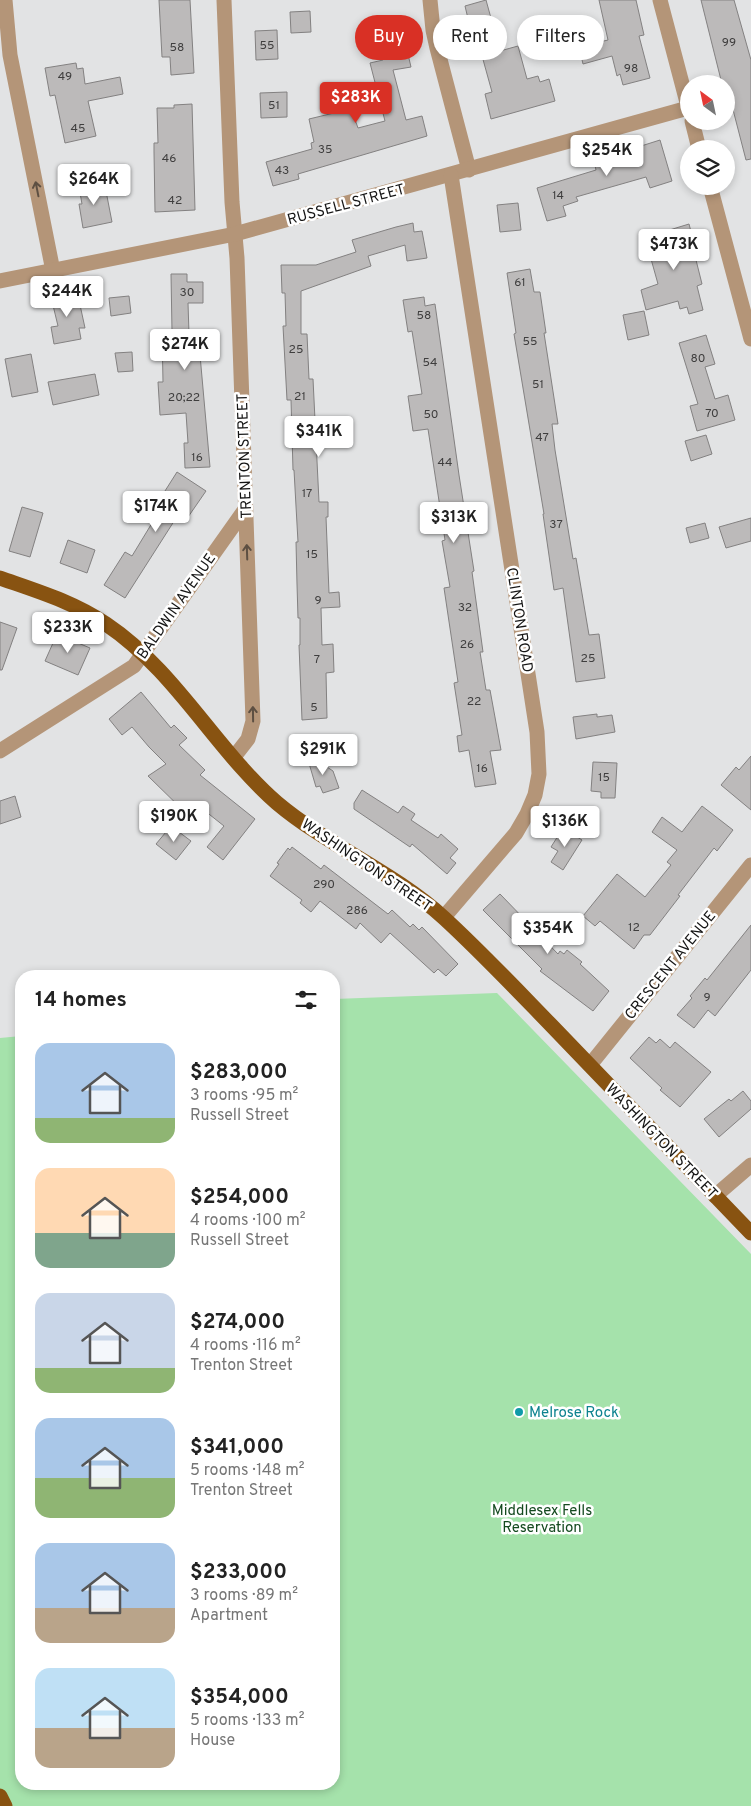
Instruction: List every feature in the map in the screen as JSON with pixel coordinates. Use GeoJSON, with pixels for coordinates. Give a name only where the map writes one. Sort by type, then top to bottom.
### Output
{"type":"FeatureCollection","features":[{"type":"Feature","properties":{"kind":"main road","name":"WASHINGTON STREET"},"geometry":{"type":"LineString","coordinates":[[0,578],[75,606],[108,626],[143,654],[167,678],[268,795],[287,810],[397,882],[444,917],[590,1065],[751,1233]]}},
{"type":"Feature","properties":{"kind":"main road"},"geometry":{"type":"LineString","coordinates":[[0,1796],[6,1806]]}},
{"type":"Feature","properties":{"kind":"street"},"geometry":{"type":"LineString","coordinates":[[5,0],[10,55],[53,271]]}},
{"type":"Feature","properties":{"kind":"street","name":"TRENTON STREET"},"geometry":{"type":"LineString","coordinates":[[224,0],[231,192],[238,258],[254,720],[248,739],[234,757]]}},
{"type":"Feature","properties":{"kind":"street"},"geometry":{"type":"LineString","coordinates":[[430,0],[437,48],[469,170]]}},
{"type":"Feature","properties":{"kind":"street"},"geometry":{"type":"LineString","coordinates":[[660,0],[680,75]]}},
{"type":"Feature","properties":{"kind":"street","name":"RUSSELL STREET"},"geometry":{"type":"LineString","coordinates":[[0,281],[235,234],[680,111]]}},
{"type":"Feature","properties":{"kind":"street","name":"CLINTON ROAD"},"geometry":{"type":"LineString","coordinates":[[444,917],[522,824],[535,795],[539,764],[534,713],[451,175]]}},
{"type":"Feature","properties":{"kind":"street"},"geometry":{"type":"LineString","coordinates":[[713,195],[747,309],[751,339]]}},
{"type":"Feature","properties":{"kind":"street","name":"BALDWIN AVENUE"},"geometry":{"type":"LineString","coordinates":[[0,751],[130,670],[246,508]]}},
{"type":"Feature","properties":{"kind":"street","name":"CRESCENT AVENUE"},"geometry":{"type":"LineString","coordinates":[[590,1065],[751,865]]}},
{"type":"Feature","properties":{"kind":"street"},"geometry":{"type":"LineString","coordinates":[[715,1196],[751,1165]]}},
{"type":"Feature","properties":{"kind":"green space","name":"Middlesex Fells Reservation"},"geometry":{"type":"Polygon","coordinates":[[[497,993],[751,1254],[751,1806],[0,1806],[0,1038],[15,1037],[15,1790],[340,1790],[340,999],[497,993]]]}},
{"type":"Feature","properties":{"kind":"building"},"geometry":{"type":"Polygon","coordinates":[[[159,0],[190,0],[194,73],[171,75],[170,57],[162,57],[159,0]]]}},
{"type":"Feature","properties":{"kind":"building"},"geometry":{"type":"Polygon","coordinates":[[[486,0],[490,15],[467,15],[465,6],[486,0]]]}},
{"type":"Feature","properties":{"kind":"building"},"geometry":{"type":"Polygon","coordinates":[[[599,0],[636,0],[644,35],[639,36],[650,78],[623,85],[620,74],[617,76],[612,56],[604,58],[604,41],[608,40],[604,15],[602,15],[599,0]]]}},
{"type":"Feature","properties":{"kind":"building"},"geometry":{"type":"Polygon","coordinates":[[[701,0],[734,0],[751,60],[751,159],[746,160],[735,117],[735,75],[720,75],[701,0]]]}},
{"type":"Feature","properties":{"kind":"building"},"geometry":{"type":"Polygon","coordinates":[[[310,11],[311,32],[291,33],[290,12],[310,11]]]}},
{"type":"Feature","properties":{"kind":"building"},"geometry":{"type":"Polygon","coordinates":[[[277,30],[278,59],[256,60],[255,31],[277,30]]]}},
{"type":"Feature","properties":{"kind":"building"},"geometry":{"type":"Polygon","coordinates":[[[517,46],[517,60],[522,60],[527,79],[538,76],[540,82],[549,79],[555,101],[491,119],[485,94],[492,92],[483,60],[507,60],[507,49],[517,46]]]}},
{"type":"Feature","properties":{"kind":"building"},"geometry":{"type":"Polygon","coordinates":[[[383,60],[409,60],[411,67],[393,70],[406,120],[422,116],[427,136],[298,174],[299,179],[273,186],[266,162],[312,149],[311,143],[314,142],[309,119],[334,113],[333,108],[349,103],[358,128],[385,121],[370,63],[383,60]]]}},
{"type":"Feature","properties":{"kind":"building"},"geometry":{"type":"Polygon","coordinates":[[[582,60],[598,60],[583,64],[582,60]]]}},
{"type":"Feature","properties":{"kind":"building"},"geometry":{"type":"Polygon","coordinates":[[[76,63],[77,69],[83,68],[85,84],[120,77],[123,94],[88,101],[96,136],[65,143],[55,95],[50,96],[45,68],[76,63]]]}},
{"type":"Feature","properties":{"kind":"building"},"geometry":{"type":"Polygon","coordinates":[[[287,92],[287,117],[261,118],[260,93],[287,92]]]}},
{"type":"Feature","properties":{"kind":"building"},"geometry":{"type":"Polygon","coordinates":[[[192,104],[195,210],[155,212],[154,143],[158,143],[157,108],[174,108],[174,105],[192,104]]]}},
{"type":"Feature","properties":{"kind":"building"},"geometry":{"type":"Polygon","coordinates":[[[660,140],[672,181],[650,188],[646,177],[576,197],[578,201],[563,206],[566,216],[547,221],[537,188],[596,170],[594,161],[660,140]]]}},
{"type":"Feature","properties":{"kind":"building"},"geometry":{"type":"Polygon","coordinates":[[[95,184],[96,188],[105,186],[112,222],[83,228],[79,204],[82,204],[79,187],[95,184]]]}},
{"type":"Feature","properties":{"kind":"building"},"geometry":{"type":"Polygon","coordinates":[[[518,203],[521,230],[500,232],[497,205],[518,203]]]}},
{"type":"Feature","properties":{"kind":"building"},"geometry":{"type":"Polygon","coordinates":[[[413,223],[414,232],[422,231],[427,258],[407,261],[405,245],[368,256],[371,266],[301,291],[301,334],[307,334],[309,379],[313,379],[319,502],[328,502],[328,517],[326,517],[329,593],[339,592],[340,607],[321,608],[322,645],[333,644],[334,672],[326,673],[327,718],[302,720],[296,542],[298,542],[291,400],[287,400],[283,326],[286,326],[285,293],[282,293],[281,265],[316,265],[356,252],[352,240],[413,223]]]}},
{"type":"Feature","properties":{"kind":"building"},"geometry":{"type":"Polygon","coordinates":[[[689,224],[702,284],[697,286],[703,310],[689,314],[687,307],[680,309],[678,301],[646,310],[641,290],[658,284],[646,241],[664,236],[663,232],[689,224]]]}},
{"type":"Feature","properties":{"kind":"building"},"geometry":{"type":"Polygon","coordinates":[[[530,269],[534,292],[540,292],[546,333],[544,333],[558,424],[552,424],[555,450],[573,559],[576,558],[589,635],[599,634],[605,678],[576,682],[563,588],[554,590],[544,514],[514,334],[516,333],[507,273],[530,269]]]}},
{"type":"Feature","properties":{"kind":"building"},"geometry":{"type":"Polygon","coordinates":[[[171,274],[187,274],[187,282],[203,282],[203,303],[188,303],[189,334],[205,333],[206,355],[200,355],[210,467],[185,468],[184,443],[188,443],[186,413],[160,415],[158,382],[163,382],[162,331],[172,331],[171,274]]]}},
{"type":"Feature","properties":{"kind":"building"},"geometry":{"type":"Polygon","coordinates":[[[77,291],[85,328],[79,328],[81,339],[54,344],[51,327],[58,326],[51,297],[77,291]]]}},
{"type":"Feature","properties":{"kind":"building"},"geometry":{"type":"Polygon","coordinates":[[[129,296],[131,313],[111,316],[109,298],[129,296]]]}},
{"type":"Feature","properties":{"kind":"building"},"geometry":{"type":"Polygon","coordinates":[[[424,297],[425,306],[435,304],[474,571],[472,572],[483,652],[480,652],[486,690],[490,690],[501,750],[490,751],[496,784],[475,787],[469,750],[459,752],[457,736],[462,735],[454,683],[458,682],[444,588],[450,587],[442,541],[445,540],[428,429],[413,431],[408,396],[422,394],[412,331],[408,332],[403,300],[424,297]]]}},
{"type":"Feature","properties":{"kind":"building"},"geometry":{"type":"Polygon","coordinates":[[[644,311],[649,335],[628,340],[623,315],[644,311]]]}},
{"type":"Feature","properties":{"kind":"building"},"geometry":{"type":"Polygon","coordinates":[[[706,335],[715,364],[705,367],[715,399],[728,395],[735,420],[697,431],[690,406],[698,404],[679,343],[706,335]]]}},
{"type":"Feature","properties":{"kind":"building"},"geometry":{"type":"Polygon","coordinates":[[[132,352],[133,371],[118,372],[115,353],[132,352]]]}},
{"type":"Feature","properties":{"kind":"building"},"geometry":{"type":"Polygon","coordinates":[[[31,354],[38,392],[12,397],[5,359],[31,354]]]}},
{"type":"Feature","properties":{"kind":"building"},"geometry":{"type":"Polygon","coordinates":[[[95,374],[99,395],[53,405],[48,382],[95,374]]]}},
{"type":"Feature","properties":{"kind":"building"},"geometry":{"type":"Polygon","coordinates":[[[706,435],[712,454],[691,461],[685,441],[706,435]]]}},
{"type":"Feature","properties":{"kind":"building"},"geometry":{"type":"Polygon","coordinates":[[[177,472],[206,491],[186,520],[178,515],[125,598],[104,585],[125,552],[132,556],[163,505],[158,502],[177,472]]]}},
{"type":"Feature","properties":{"kind":"building"},"geometry":{"type":"Polygon","coordinates":[[[22,507],[43,513],[30,557],[9,551],[22,507]]]}},
{"type":"Feature","properties":{"kind":"building"},"geometry":{"type":"Polygon","coordinates":[[[751,518],[751,541],[726,548],[719,527],[751,518]]]}},
{"type":"Feature","properties":{"kind":"building"},"geometry":{"type":"Polygon","coordinates":[[[705,523],[709,538],[690,543],[686,528],[705,523]]]}},
{"type":"Feature","properties":{"kind":"building"},"geometry":{"type":"Polygon","coordinates":[[[68,540],[95,550],[87,573],[60,563],[68,540]]]}},
{"type":"Feature","properties":{"kind":"building"},"geometry":{"type":"Polygon","coordinates":[[[0,622],[17,628],[2,670],[0,670],[0,622]]]}},
{"type":"Feature","properties":{"kind":"building"},"geometry":{"type":"Polygon","coordinates":[[[57,634],[90,648],[78,675],[45,661],[57,634]]]}},
{"type":"Feature","properties":{"kind":"building"},"geometry":{"type":"Polygon","coordinates":[[[141,692],[171,728],[174,725],[187,738],[179,745],[205,770],[200,775],[255,819],[223,860],[207,847],[224,826],[200,807],[191,818],[148,776],[166,764],[132,727],[122,735],[109,719],[141,692]]]}},
{"type":"Feature","properties":{"kind":"building"},"geometry":{"type":"Polygon","coordinates":[[[597,714],[597,717],[612,715],[615,732],[576,739],[573,717],[597,714]]]}},
{"type":"Feature","properties":{"kind":"building"},"geometry":{"type":"Polygon","coordinates":[[[306,753],[333,771],[339,788],[323,793],[320,786],[316,787],[306,753]]]}},
{"type":"Feature","properties":{"kind":"building"},"geometry":{"type":"Polygon","coordinates":[[[751,756],[751,810],[721,785],[736,767],[739,770],[751,756]]]}},
{"type":"Feature","properties":{"kind":"building"},"geometry":{"type":"Polygon","coordinates":[[[593,762],[617,763],[615,798],[601,798],[601,792],[591,791],[593,762]]]}},
{"type":"Feature","properties":{"kind":"building"},"geometry":{"type":"Polygon","coordinates":[[[362,790],[398,813],[403,806],[415,814],[411,820],[438,838],[441,834],[458,849],[450,858],[456,863],[447,874],[412,844],[410,847],[354,809],[354,803],[362,790]]]}},
{"type":"Feature","properties":{"kind":"building"},"geometry":{"type":"Polygon","coordinates":[[[15,796],[21,817],[0,824],[0,801],[15,796]]]}},
{"type":"Feature","properties":{"kind":"building"},"geometry":{"type":"Polygon","coordinates":[[[702,806],[733,830],[717,851],[714,848],[650,935],[644,935],[634,949],[600,921],[595,926],[583,916],[617,874],[645,897],[671,865],[667,862],[677,850],[652,832],[662,817],[682,832],[702,806]]]}},
{"type":"Feature","properties":{"kind":"building"},"geometry":{"type":"Polygon","coordinates":[[[171,826],[191,841],[176,860],[156,844],[171,826]]]}},
{"type":"Feature","properties":{"kind":"building"},"geometry":{"type":"Polygon","coordinates":[[[563,828],[582,840],[563,870],[551,862],[558,851],[551,847],[563,828]]]}},
{"type":"Feature","properties":{"kind":"building"},"geometry":{"type":"Polygon","coordinates":[[[292,847],[321,869],[324,865],[388,914],[392,910],[410,927],[413,924],[419,930],[422,927],[458,964],[446,976],[438,969],[434,973],[390,933],[381,943],[360,923],[356,929],[320,901],[311,912],[300,903],[302,900],[270,876],[288,848],[290,850],[292,847]]]}},
{"type":"Feature","properties":{"kind":"building"},"geometry":{"type":"Polygon","coordinates":[[[500,894],[558,954],[560,951],[564,954],[567,950],[582,962],[580,964],[609,991],[593,1011],[540,971],[542,969],[483,910],[500,894]]]}},
{"type":"Feature","properties":{"kind":"building"},"geometry":{"type":"Polygon","coordinates":[[[751,925],[751,970],[715,1016],[708,1010],[694,1028],[677,1015],[692,998],[690,996],[705,978],[707,980],[751,925]]]}},
{"type":"Feature","properties":{"kind":"building"},"geometry":{"type":"Polygon","coordinates":[[[649,1037],[656,1043],[660,1039],[670,1048],[675,1042],[711,1072],[680,1107],[660,1090],[662,1088],[630,1058],[649,1037]]]}},
{"type":"Feature","properties":{"kind":"building"},"geometry":{"type":"Polygon","coordinates":[[[743,1091],[751,1101],[751,1109],[719,1137],[704,1119],[729,1099],[731,1101],[743,1091]]]}},
{"type":"Feature","properties":{"kind":"place","name":"Melrose Rock"},"geometry":{"type":"Point","coordinates":[519,1412]}}]}
